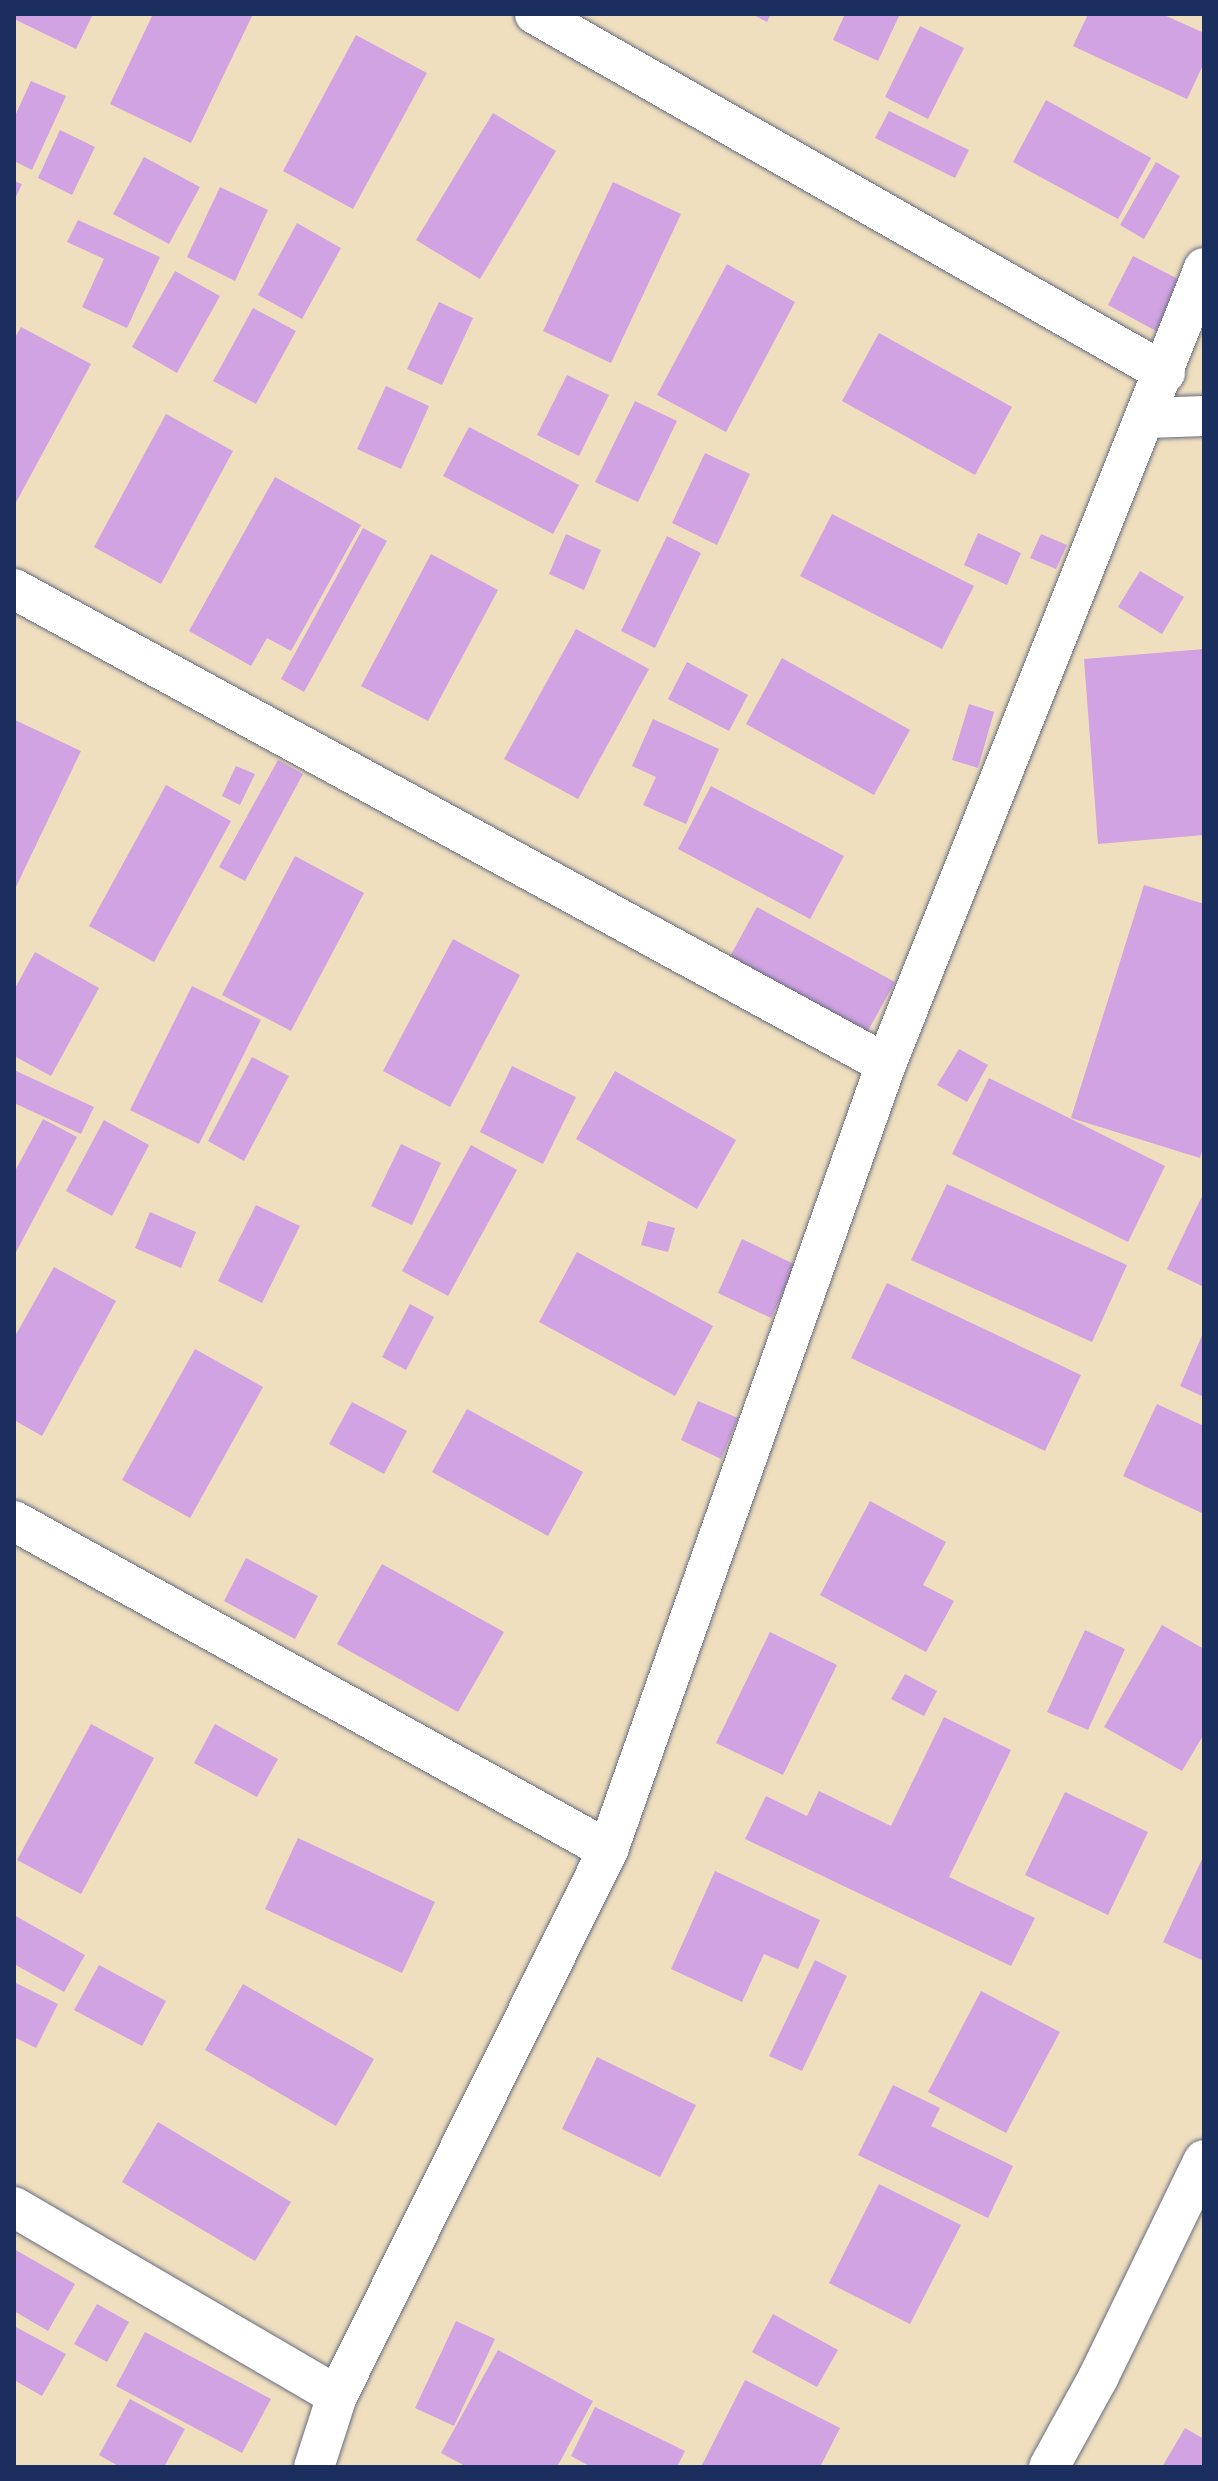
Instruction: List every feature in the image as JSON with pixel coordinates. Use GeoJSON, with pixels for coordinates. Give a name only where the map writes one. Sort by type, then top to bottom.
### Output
{"type":"FeatureCollection","features":[{"type":"Feature","properties":{"kind":"street"},"geometry":{"type":"LineString","coordinates":[[535,14],[1165,373]]}},
{"type":"Feature","properties":{"kind":"street"},"geometry":{"type":"LineString","coordinates":[[314,2467],[337,2396],[608,1850],[886,1064],[1148,418],[1204,268]]}},
{"type":"Feature","properties":{"kind":"street"},"geometry":{"type":"LineString","coordinates":[[1148,418],[1204,416]]}},
{"type":"Feature","properties":{"kind":"street"},"geometry":{"type":"LineString","coordinates":[[14,589],[886,1064]]}},
{"type":"Feature","properties":{"kind":"street"},"geometry":{"type":"LineString","coordinates":[[14,1521],[608,1850]]}},
{"type":"Feature","properties":{"kind":"street"},"geometry":{"type":"LineString","coordinates":[[1049,2467],[1098,2378],[1204,2160]]}},
{"type":"Feature","properties":{"kind":"street"},"geometry":{"type":"LineString","coordinates":[[14,2207],[337,2396]]}},
{"type":"Feature","properties":{"kind":"building"},"geometry":{"type":"Polygon","coordinates":[[[14,14],[93,14],[76,49],[14,19],[14,14]]]}},
{"type":"Feature","properties":{"kind":"building"},"geometry":{"type":"Polygon","coordinates":[[[153,14],[253,14],[191,143],[110,104],[153,14]]]}},
{"type":"Feature","properties":{"kind":"building"},"geometry":{"type":"Polygon","coordinates":[[[752,14],[771,14],[767,22],[752,14]]]}},
{"type":"Feature","properties":{"kind":"building"},"geometry":{"type":"Polygon","coordinates":[[[845,14],[900,14],[878,61],[833,40],[845,14]]]}},
{"type":"Feature","properties":{"kind":"building"},"geometry":{"type":"Polygon","coordinates":[[[1088,14],[1162,14],[1204,33],[1204,63],[1187,99],[1073,46],[1088,14]]]}},
{"type":"Feature","properties":{"kind":"building"},"geometry":{"type":"Polygon","coordinates":[[[920,26],[964,48],[928,119],[885,97],[920,26]]]}},
{"type":"Feature","properties":{"kind":"building"},"geometry":{"type":"Polygon","coordinates":[[[356,35],[427,73],[353,209],[283,171],[356,35]]]}},
{"type":"Feature","properties":{"kind":"building"},"geometry":{"type":"Polygon","coordinates":[[[31,81],[66,96],[32,170],[14,161],[14,118],[31,81]]]}},
{"type":"Feature","properties":{"kind":"building"},"geometry":{"type":"Polygon","coordinates":[[[1046,100],[1151,158],[1118,219],[1013,162],[1046,100]]]}},
{"type":"Feature","properties":{"kind":"building"},"geometry":{"type":"Polygon","coordinates":[[[889,111],[969,150],[955,178],[875,138],[889,111]]]}},
{"type":"Feature","properties":{"kind":"building"},"geometry":{"type":"Polygon","coordinates":[[[493,113],[556,151],[480,279],[416,240],[493,113]]]}},
{"type":"Feature","properties":{"kind":"building"},"geometry":{"type":"Polygon","coordinates":[[[60,130],[95,147],[72,195],[38,178],[60,130]]]}},
{"type":"Feature","properties":{"kind":"building"},"geometry":{"type":"Polygon","coordinates":[[[144,157],[200,187],[169,244],[113,214],[144,157]]]}},
{"type":"Feature","properties":{"kind":"building"},"geometry":{"type":"Polygon","coordinates":[[[1156,162],[1180,176],[1144,239],[1120,225],[1156,162]]]}},
{"type":"Feature","properties":{"kind":"building"},"geometry":{"type":"Polygon","coordinates":[[[14,181],[22,184],[14,201],[14,181]]]}},
{"type":"Feature","properties":{"kind":"building"},"geometry":{"type":"Polygon","coordinates":[[[613,182],[681,214],[611,363],[543,331],[613,182]]]}},
{"type":"Feature","properties":{"kind":"building"},"geometry":{"type":"Polygon","coordinates":[[[220,187],[268,210],[235,281],[187,257],[220,187]]]}},
{"type":"Feature","properties":{"kind":"building"},"geometry":{"type":"Polygon","coordinates":[[[78,220],[160,257],[127,328],[82,307],[104,259],[67,242],[78,220]]]}},
{"type":"Feature","properties":{"kind":"building"},"geometry":{"type":"Polygon","coordinates":[[[297,223],[341,248],[302,319],[258,295],[297,223]]]}},
{"type":"Feature","properties":{"kind":"building"},"geometry":{"type":"Polygon","coordinates":[[[1133,256],[1184,282],[1158,332],[1108,305],[1133,256]]]}},
{"type":"Feature","properties":{"kind":"building"},"geometry":{"type":"Polygon","coordinates":[[[727,264],[795,302],[726,432],[657,395],[727,264]]]}},
{"type":"Feature","properties":{"kind":"building"},"geometry":{"type":"Polygon","coordinates":[[[175,271],[220,296],[177,373],[132,347],[175,271]]]}},
{"type":"Feature","properties":{"kind":"building"},"geometry":{"type":"Polygon","coordinates":[[[439,302],[473,318],[442,385],[407,369],[439,302]]]}},
{"type":"Feature","properties":{"kind":"building"},"geometry":{"type":"Polygon","coordinates":[[[253,308],[296,331],[256,404],[213,381],[253,308]]]}},
{"type":"Feature","properties":{"kind":"building"},"geometry":{"type":"Polygon","coordinates":[[[21,327],[91,364],[14,506],[14,339],[21,327]]]}},
{"type":"Feature","properties":{"kind":"building"},"geometry":{"type":"Polygon","coordinates":[[[879,333],[1012,407],[975,475],[842,401],[879,333]]]}},
{"type":"Feature","properties":{"kind":"building"},"geometry":{"type":"Polygon","coordinates":[[[567,375],[609,395],[579,456],[537,435],[567,375]]]}},
{"type":"Feature","properties":{"kind":"building"},"geometry":{"type":"Polygon","coordinates":[[[386,386],[429,406],[401,469],[357,449],[386,386]]]}},
{"type":"Feature","properties":{"kind":"building"},"geometry":{"type":"Polygon","coordinates":[[[635,401],[677,421],[638,502],[595,482],[635,401]]]}},
{"type":"Feature","properties":{"kind":"building"},"geometry":{"type":"Polygon","coordinates":[[[166,414],[233,451],[161,584],[94,547],[166,414]]]}},
{"type":"Feature","properties":{"kind":"building"},"geometry":{"type":"Polygon","coordinates":[[[469,427],[579,485],[553,534],[443,476],[469,427]]]}},
{"type":"Feature","properties":{"kind":"building"},"geometry":{"type":"Polygon","coordinates":[[[705,453],[750,474],[717,545],[672,523],[705,453]]]}},
{"type":"Feature","properties":{"kind":"building"},"geometry":{"type":"Polygon","coordinates":[[[275,477],[361,525],[291,651],[267,638],[251,666],[189,631],[275,477]]]}},
{"type":"Feature","properties":{"kind":"building"},"geometry":{"type":"Polygon","coordinates":[[[832,514],[974,586],[942,649],[800,576],[832,514]]]}},
{"type":"Feature","properties":{"kind":"building"},"geometry":{"type":"Polygon","coordinates":[[[363,528],[387,541],[304,692],[281,679],[363,528]]]}},
{"type":"Feature","properties":{"kind":"building"},"geometry":{"type":"Polygon","coordinates":[[[978,533],[1021,553],[1007,585],[964,565],[978,533]]]}},
{"type":"Feature","properties":{"kind":"building"},"geometry":{"type":"Polygon","coordinates":[[[566,534],[601,550],[584,590],[549,574],[566,534]]]}},
{"type":"Feature","properties":{"kind":"building"},"geometry":{"type":"Polygon","coordinates":[[[1041,534],[1067,545],[1056,569],[1030,558],[1041,534]]]}},
{"type":"Feature","properties":{"kind":"building"},"geometry":{"type":"Polygon","coordinates":[[[667,536],[701,553],[655,648],[621,631],[667,536]]]}},
{"type":"Feature","properties":{"kind":"building"},"geometry":{"type":"Polygon","coordinates":[[[431,554],[498,590],[428,721],[361,686],[431,554]]]}},
{"type":"Feature","properties":{"kind":"building"},"geometry":{"type":"Polygon","coordinates":[[[1140,571],[1184,597],[1162,634],[1118,607],[1140,571]]]}},
{"type":"Feature","properties":{"kind":"building"},"geometry":{"type":"Polygon","coordinates":[[[576,629],[649,669],[578,799],[504,759],[576,629]]]}},
{"type":"Feature","properties":{"kind":"building"},"geometry":{"type":"Polygon","coordinates":[[[1204,649],[1204,835],[1098,844],[1084,659],[1204,649]]]}},
{"type":"Feature","properties":{"kind":"building"},"geometry":{"type":"Polygon","coordinates":[[[782,658],[910,730],[874,795],[746,724],[782,658]]]}},
{"type":"Feature","properties":{"kind":"building"},"geometry":{"type":"Polygon","coordinates":[[[687,662],[748,695],[729,731],[668,699],[687,662]]]}},
{"type":"Feature","properties":{"kind":"building"},"geometry":{"type":"Polygon","coordinates":[[[969,704],[994,712],[978,768],[952,760],[969,704]]]}},
{"type":"Feature","properties":{"kind":"building"},"geometry":{"type":"Polygon","coordinates":[[[653,719],[719,749],[686,824],[643,805],[656,777],[632,766],[653,719]]]}},
{"type":"Feature","properties":{"kind":"building"},"geometry":{"type":"Polygon","coordinates":[[[14,722],[81,751],[14,891],[14,722]]]}},
{"type":"Feature","properties":{"kind":"building"},"geometry":{"type":"Polygon","coordinates":[[[278,760],[303,774],[245,881],[219,867],[278,760]]]}},
{"type":"Feature","properties":{"kind":"building"},"geometry":{"type":"Polygon","coordinates":[[[236,766],[255,774],[240,805],[222,796],[236,766]]]}},
{"type":"Feature","properties":{"kind":"building"},"geometry":{"type":"Polygon","coordinates":[[[166,785],[231,821],[154,962],[89,926],[166,785]]]}},
{"type":"Feature","properties":{"kind":"building"},"geometry":{"type":"Polygon","coordinates":[[[711,786],[844,856],[810,919],[678,849],[711,786]]]}},
{"type":"Feature","properties":{"kind":"building"},"geometry":{"type":"Polygon","coordinates":[[[295,856],[364,893],[291,1031],[222,995],[295,856]]]}},
{"type":"Feature","properties":{"kind":"building"},"geometry":{"type":"Polygon","coordinates":[[[1144,885],[1204,904],[1204,1144],[1200,1158],[1071,1118],[1144,885]]]}},
{"type":"Feature","properties":{"kind":"building"},"geometry":{"type":"Polygon","coordinates":[[[757,907],[895,982],[865,1036],[727,962],[757,907]]]}},
{"type":"Feature","properties":{"kind":"building"},"geometry":{"type":"Polygon","coordinates":[[[453,939],[520,975],[450,1107],[383,1071],[453,939]]]}},
{"type":"Feature","properties":{"kind":"building"},"geometry":{"type":"Polygon","coordinates":[[[35,952],[99,988],[51,1076],[14,1056],[14,990],[35,952]]]}},
{"type":"Feature","properties":{"kind":"building"},"geometry":{"type":"Polygon","coordinates":[[[192,986],[261,1020],[199,1144],[130,1110],[192,986]]]}},
{"type":"Feature","properties":{"kind":"building"},"geometry":{"type":"Polygon","coordinates":[[[959,1049],[988,1065],[967,1102],[937,1085],[959,1049]]]}},
{"type":"Feature","properties":{"kind":"building"},"geometry":{"type":"Polygon","coordinates":[[[252,1057],[289,1076],[244,1161],[208,1141],[252,1057]]]}},
{"type":"Feature","properties":{"kind":"building"},"geometry":{"type":"Polygon","coordinates":[[[512,1066],[576,1097],[543,1164],[480,1132],[512,1066]]]}},
{"type":"Feature","properties":{"kind":"building"},"geometry":{"type":"Polygon","coordinates":[[[14,1070],[94,1107],[81,1134],[14,1103],[14,1070]]]}},
{"type":"Feature","properties":{"kind":"building"},"geometry":{"type":"Polygon","coordinates":[[[615,1071],[736,1140],[697,1209],[576,1139],[615,1071]]]}},
{"type":"Feature","properties":{"kind":"building"},"geometry":{"type":"Polygon","coordinates":[[[989,1078],[1165,1166],[1128,1242],[952,1154],[989,1078]]]}},
{"type":"Feature","properties":{"kind":"building"},"geometry":{"type":"Polygon","coordinates":[[[43,1119],[77,1137],[14,1256],[14,1173],[43,1119]]]}},
{"type":"Feature","properties":{"kind":"building"},"geometry":{"type":"Polygon","coordinates":[[[104,1120],[149,1145],[112,1216],[66,1191],[104,1120]]]}},
{"type":"Feature","properties":{"kind":"building"},"geometry":{"type":"Polygon","coordinates":[[[401,1144],[441,1163],[412,1225],[371,1206],[401,1144]]]}},
{"type":"Feature","properties":{"kind":"building"},"geometry":{"type":"Polygon","coordinates":[[[471,1145],[517,1170],[448,1296],[402,1271],[471,1145]]]}},
{"type":"Feature","properties":{"kind":"building"},"geometry":{"type":"Polygon","coordinates":[[[947,1184],[1127,1265],[1092,1342],[911,1260],[947,1184]]]}},
{"type":"Feature","properties":{"kind":"building"},"geometry":{"type":"Polygon","coordinates":[[[1204,1192],[1204,1287],[1167,1269],[1204,1192]]]}},
{"type":"Feature","properties":{"kind":"building"},"geometry":{"type":"Polygon","coordinates":[[[256,1205],[300,1226],[262,1303],[218,1281],[256,1205]]]}},
{"type":"Feature","properties":{"kind":"building"},"geometry":{"type":"Polygon","coordinates":[[[150,1212],[196,1232],[181,1268],[135,1248],[150,1212]]]}},
{"type":"Feature","properties":{"kind":"building"},"geometry":{"type":"Polygon","coordinates":[[[648,1221],[675,1228],[668,1252],[641,1245],[648,1221]]]}},
{"type":"Feature","properties":{"kind":"building"},"geometry":{"type":"Polygon","coordinates":[[[742,1239],[796,1265],[771,1318],[718,1293],[742,1239]]]}},
{"type":"Feature","properties":{"kind":"building"},"geometry":{"type":"Polygon","coordinates":[[[577,1252],[713,1326],[675,1396],[539,1322],[577,1252]]]}},
{"type":"Feature","properties":{"kind":"building"},"geometry":{"type":"Polygon","coordinates":[[[54,1267],[116,1301],[42,1436],[14,1420],[14,1338],[54,1267]]]}},
{"type":"Feature","properties":{"kind":"building"},"geometry":{"type":"Polygon","coordinates":[[[887,1283],[1081,1375],[1045,1451],[851,1358],[887,1283]]]}},
{"type":"Feature","properties":{"kind":"building"},"geometry":{"type":"Polygon","coordinates":[[[410,1304],[434,1317],[406,1370],[382,1357],[410,1304]]]}},
{"type":"Feature","properties":{"kind":"building"},"geometry":{"type":"Polygon","coordinates":[[[1204,1331],[1204,1397],[1180,1386],[1204,1331]]]}},
{"type":"Feature","properties":{"kind":"building"},"geometry":{"type":"Polygon","coordinates":[[[195,1349],[263,1387],[190,1518],[122,1480],[195,1349]]]}},
{"type":"Feature","properties":{"kind":"building"},"geometry":{"type":"Polygon","coordinates":[[[698,1401],[738,1418],[721,1459],[681,1440],[698,1401]]]}},
{"type":"Feature","properties":{"kind":"building"},"geometry":{"type":"Polygon","coordinates":[[[352,1402],[407,1431],[384,1474],[329,1444],[352,1402]]]}},
{"type":"Feature","properties":{"kind":"building"},"geometry":{"type":"Polygon","coordinates":[[[1157,1404],[1204,1426],[1204,1514],[1123,1476],[1157,1404]]]}},
{"type":"Feature","properties":{"kind":"building"},"geometry":{"type":"Polygon","coordinates":[[[467,1409],[583,1472],[548,1536],[432,1472],[467,1409]]]}},
{"type":"Feature","properties":{"kind":"building"},"geometry":{"type":"Polygon","coordinates":[[[870,1501],[946,1542],[923,1585],[954,1601],[926,1652],[820,1595],[870,1501]]]}},
{"type":"Feature","properties":{"kind":"building"},"geometry":{"type":"Polygon","coordinates":[[[246,1558],[318,1596],[295,1639],[224,1601],[246,1558]]]}},
{"type":"Feature","properties":{"kind":"building"},"geometry":{"type":"Polygon","coordinates":[[[382,1564],[504,1632],[458,1712],[337,1644],[382,1564]]]}},
{"type":"Feature","properties":{"kind":"building"},"geometry":{"type":"Polygon","coordinates":[[[1162,1625],[1204,1649],[1204,1734],[1182,1771],[1104,1727],[1162,1625]]]}},
{"type":"Feature","properties":{"kind":"building"},"geometry":{"type":"Polygon","coordinates":[[[1085,1630],[1125,1649],[1088,1730],[1047,1712],[1085,1630]]]}},
{"type":"Feature","properties":{"kind":"building"},"geometry":{"type":"Polygon","coordinates":[[[770,1632],[837,1665],[783,1775],[716,1743],[770,1632]]]}},
{"type":"Feature","properties":{"kind":"building"},"geometry":{"type":"Polygon","coordinates":[[[905,1674],[937,1691],[924,1716],[891,1699],[905,1674]]]}},
{"type":"Feature","properties":{"kind":"building"},"geometry":{"type":"Polygon","coordinates":[[[944,1717],[1011,1750],[949,1877],[1035,1918],[1011,1966],[745,1839],[766,1796],[807,1816],[819,1791],[891,1826],[944,1717]]]}},
{"type":"Feature","properties":{"kind":"building"},"geometry":{"type":"Polygon","coordinates":[[[91,1724],[154,1758],[81,1894],[17,1860],[91,1724]]]}},
{"type":"Feature","properties":{"kind":"building"},"geometry":{"type":"Polygon","coordinates":[[[215,1724],[278,1759],[257,1797],[194,1763],[215,1724]]]}},
{"type":"Feature","properties":{"kind":"building"},"geometry":{"type":"Polygon","coordinates":[[[1065,1792],[1148,1832],[1108,1915],[1025,1875],[1065,1792]]]}},
{"type":"Feature","properties":{"kind":"building"},"geometry":{"type":"Polygon","coordinates":[[[298,1838],[435,1902],[402,1973],[265,1909],[298,1838]]]}},
{"type":"Feature","properties":{"kind":"building"},"geometry":{"type":"Polygon","coordinates":[[[1204,1855],[1204,1961],[1163,1942],[1204,1855]]]}},
{"type":"Feature","properties":{"kind":"building"},"geometry":{"type":"Polygon","coordinates":[[[715,1871],[820,1920],[798,1969],[764,1954],[742,2002],[671,1969],[715,1871]]]}},
{"type":"Feature","properties":{"kind":"building"},"geometry":{"type":"Polygon","coordinates":[[[14,1915],[85,1955],[64,1992],[14,1964],[14,1915]]]}},
{"type":"Feature","properties":{"kind":"building"},"geometry":{"type":"Polygon","coordinates":[[[815,1960],[847,1976],[802,2071],[769,2056],[815,1960]]]}},
{"type":"Feature","properties":{"kind":"building"},"geometry":{"type":"Polygon","coordinates":[[[99,1965],[166,2001],[142,2046],[74,2010],[99,1965]]]}},
{"type":"Feature","properties":{"kind":"building"},"geometry":{"type":"Polygon","coordinates":[[[14,1982],[58,2004],[36,2048],[14,2037],[14,1982]]]}},
{"type":"Feature","properties":{"kind":"building"},"geometry":{"type":"Polygon","coordinates":[[[243,1984],[374,2059],[336,2126],[205,2050],[243,1984]]]}},
{"type":"Feature","properties":{"kind":"building"},"geometry":{"type":"Polygon","coordinates":[[[981,1991],[1060,2032],[1006,2133],[928,2092],[981,1991]]]}},
{"type":"Feature","properties":{"kind":"building"},"geometry":{"type":"Polygon","coordinates":[[[597,2057],[696,2105],[660,2177],[562,2129],[597,2057]]]}},
{"type":"Feature","properties":{"kind":"building"},"geometry":{"type":"Polygon","coordinates":[[[893,2085],[940,2108],[931,2126],[1013,2166],[988,2218],[858,2155],[893,2085]]]}},
{"type":"Feature","properties":{"kind":"building"},"geometry":{"type":"Polygon","coordinates":[[[158,2122],[291,2202],[255,2261],[122,2182],[158,2122]]]}},
{"type":"Feature","properties":{"kind":"building"},"geometry":{"type":"Polygon","coordinates":[[[879,2184],[961,2225],[910,2324],[829,2283],[879,2184]]]}},
{"type":"Feature","properties":{"kind":"building"},"geometry":{"type":"Polygon","coordinates":[[[14,2249],[75,2284],[48,2331],[14,2311],[14,2249]]]}},
{"type":"Feature","properties":{"kind":"building"},"geometry":{"type":"Polygon","coordinates":[[[97,2304],[129,2322],[107,2362],[74,2344],[97,2304]]]}},
{"type":"Feature","properties":{"kind":"building"},"geometry":{"type":"Polygon","coordinates":[[[773,2314],[838,2350],[817,2387],[752,2352],[773,2314]]]}},
{"type":"Feature","properties":{"kind":"building"},"geometry":{"type":"Polygon","coordinates":[[[456,2321],[495,2339],[454,2426],[415,2408],[456,2321]]]}},
{"type":"Feature","properties":{"kind":"building"},"geometry":{"type":"Polygon","coordinates":[[[14,2326],[66,2354],[42,2396],[14,2380],[14,2326]]]}},
{"type":"Feature","properties":{"kind":"building"},"geometry":{"type":"Polygon","coordinates":[[[145,2332],[271,2399],[242,2453],[116,2386],[145,2332]]]}},
{"type":"Feature","properties":{"kind":"building"},"geometry":{"type":"Polygon","coordinates":[[[498,2350],[593,2401],[557,2467],[467,2467],[441,2453],[498,2350]]]}},
{"type":"Feature","properties":{"kind":"building"},"geometry":{"type":"Polygon","coordinates":[[[745,2380],[840,2428],[820,2467],[701,2467],[745,2380]]]}},
{"type":"Feature","properties":{"kind":"building"},"geometry":{"type":"Polygon","coordinates":[[[130,2399],[185,2429],[164,2467],[120,2467],[99,2455],[130,2399]]]}},
{"type":"Feature","properties":{"kind":"building"},"geometry":{"type":"Polygon","coordinates":[[[595,2407],[685,2451],[677,2467],[591,2467],[571,2456],[595,2407]]]}},
{"type":"Feature","properties":{"kind":"building"},"geometry":{"type":"Polygon","coordinates":[[[1185,2428],[1204,2439],[1204,2467],[1162,2467],[1185,2428]]]}}]}
